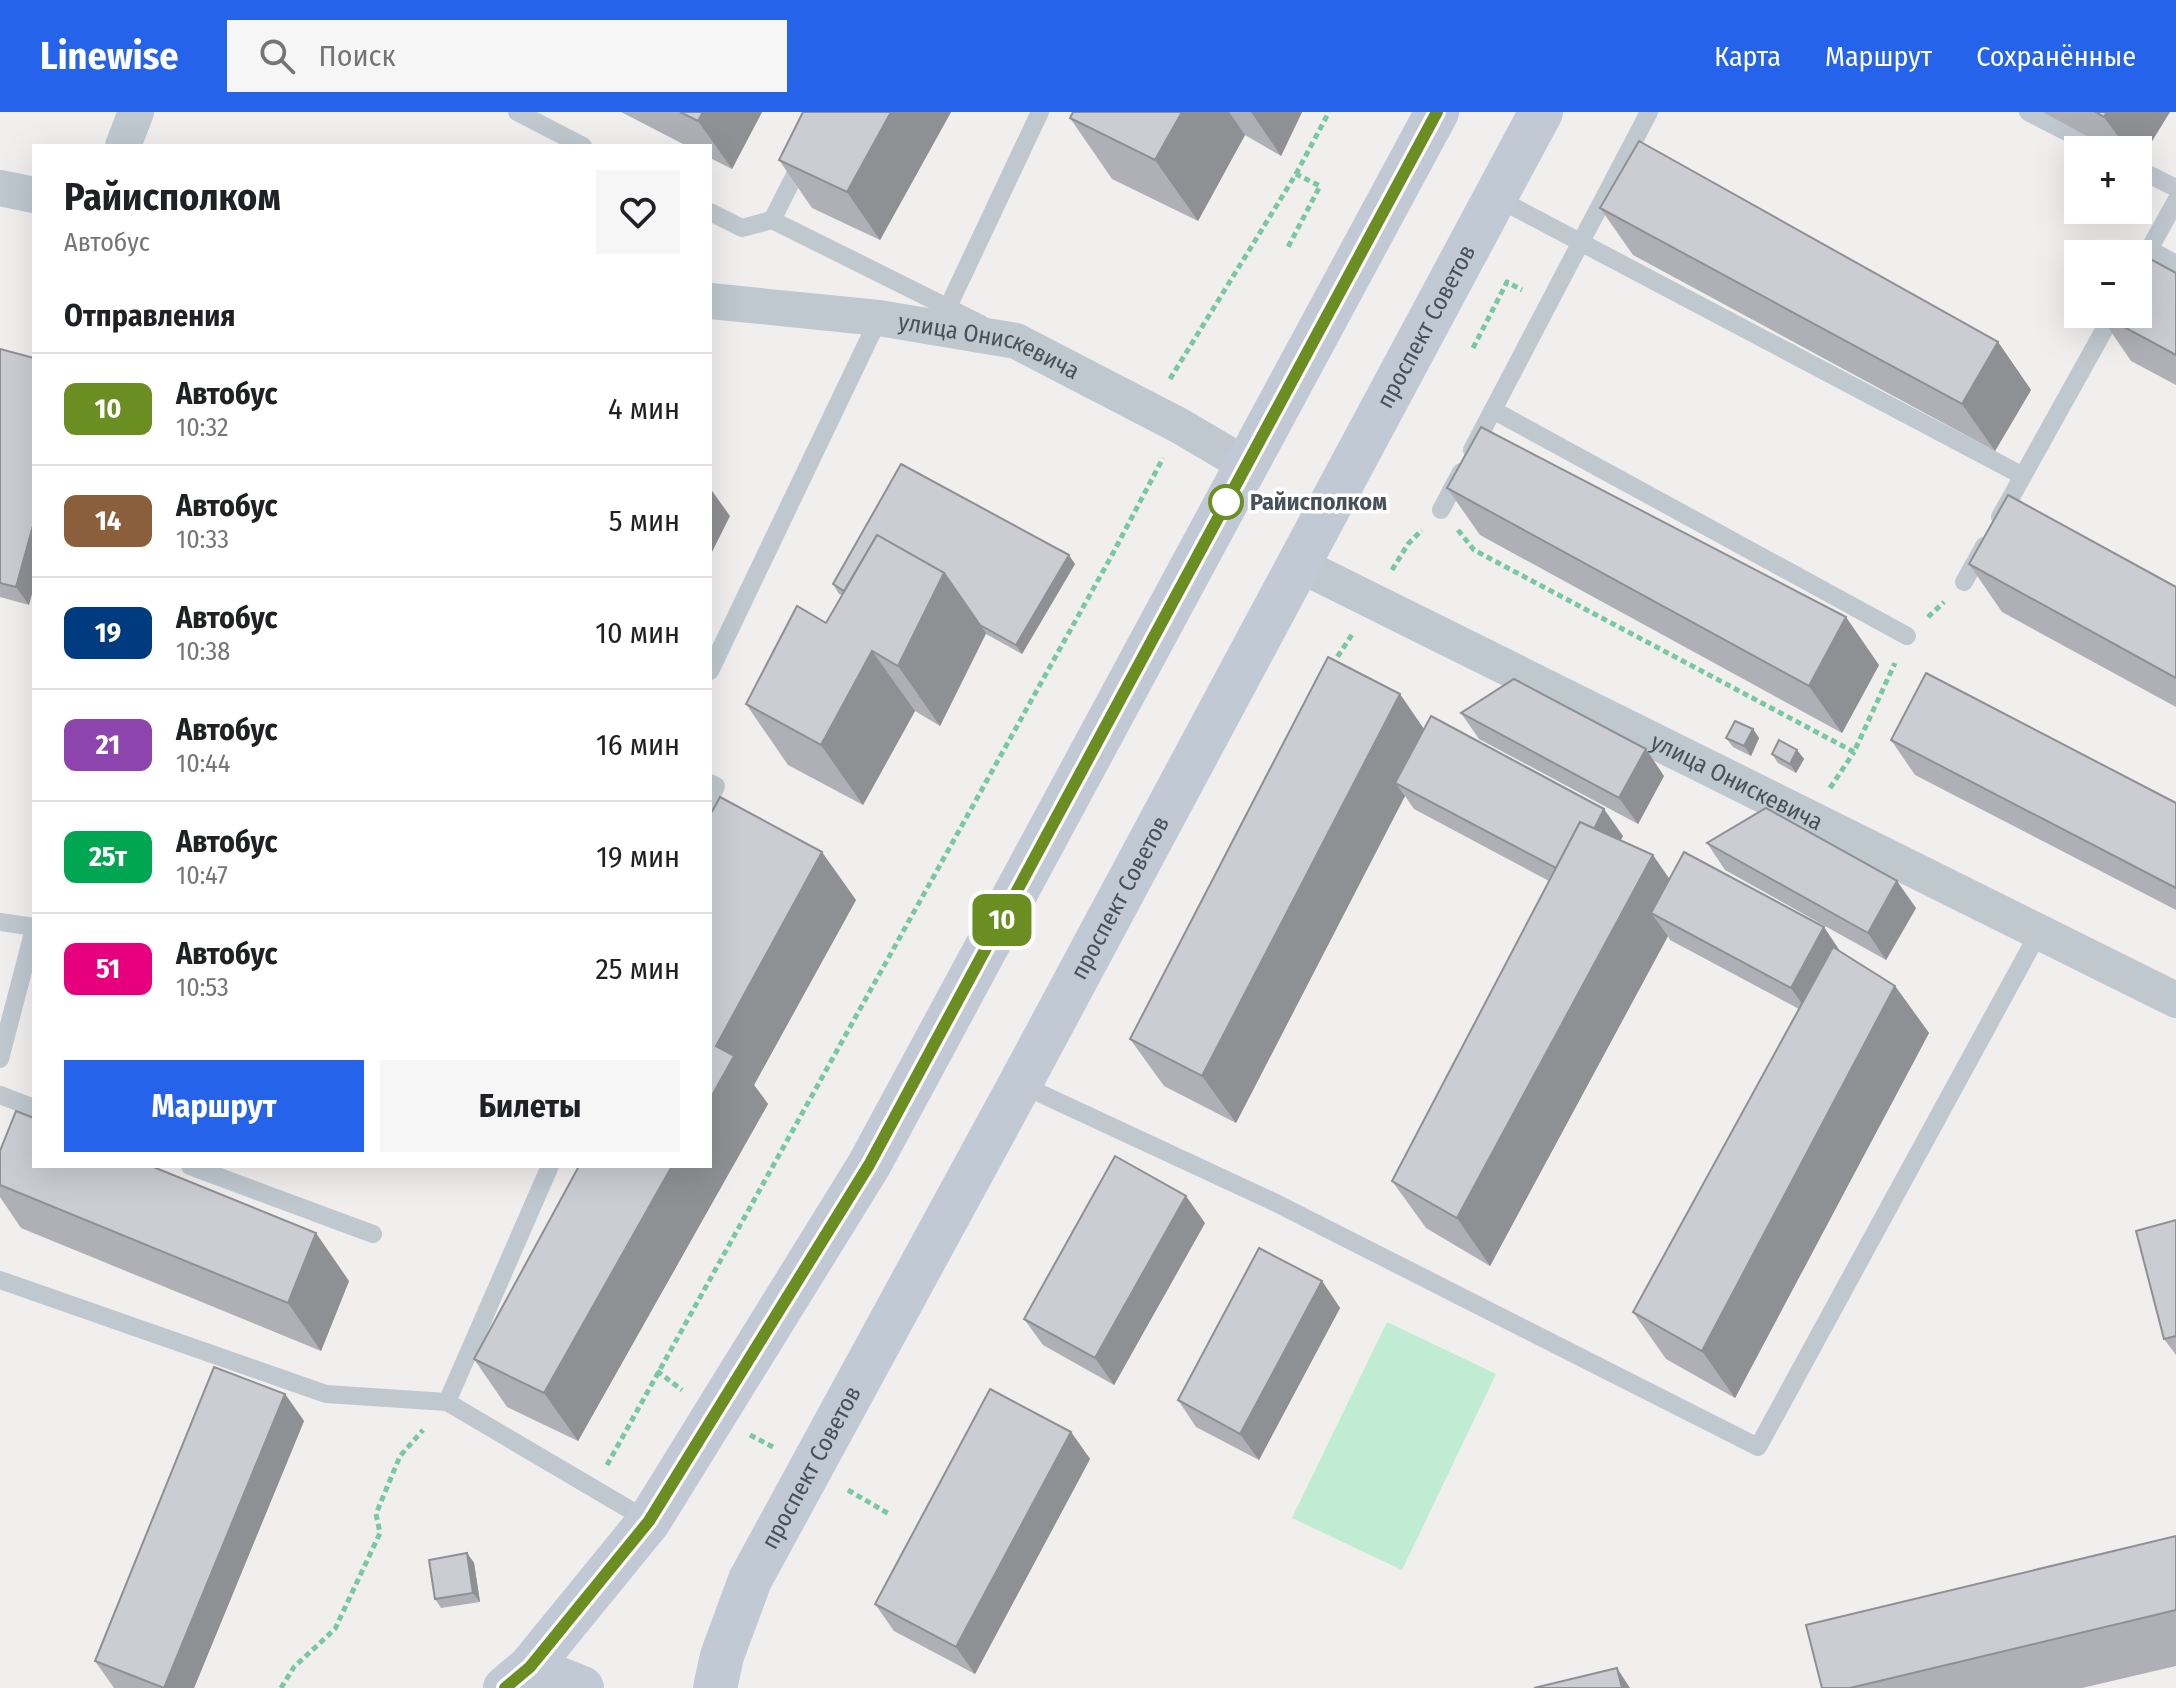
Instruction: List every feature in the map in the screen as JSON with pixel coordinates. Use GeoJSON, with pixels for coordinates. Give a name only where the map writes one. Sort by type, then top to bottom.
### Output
{"type":"FeatureCollection","features":[{"type":"Feature","properties":{"kind":"main road"},"geometry":{"type":"LineString","coordinates":[[518,1677],[649,1521],[869,1165],[1437,112]]}},
{"type":"Feature","properties":{"kind":"main road","name":"проспект Советов"},"geometry":{"type":"LineString","coordinates":[[715,1688],[722,1656],[750,1580],[1020,1084],[1541,112]]}},
{"type":"Feature","properties":{"kind":"main road"},"geometry":{"type":"LineString","coordinates":[[518,1677],[582,1688]]}},
{"type":"Feature","properties":{"kind":"street"},"geometry":{"type":"LineString","coordinates":[[124,144],[136,112]]}},
{"type":"Feature","properties":{"kind":"street"},"geometry":{"type":"LineString","coordinates":[[0,188],[32,195]]}},
{"type":"Feature","properties":{"kind":"street","name":"улица Онискевича"},"geometry":{"type":"LineString","coordinates":[[712,301],[879,318],[1016,341],[1180,426],[1246,465]]}},
{"type":"Feature","properties":{"kind":"street","name":"улица Онискевича"},"geometry":{"type":"LineString","coordinates":[[1298,564],[2176,1000]]}},
{"type":"Feature","properties":{"kind":"lane"},"geometry":{"type":"LineString","coordinates":[[517,112],[579,144]]}},
{"type":"Feature","properties":{"kind":"lane"},"geometry":{"type":"LineString","coordinates":[[948,307],[1040,112]]}},
{"type":"Feature","properties":{"kind":"lane"},"geometry":{"type":"LineString","coordinates":[[1441,510],[1649,112]]}},
{"type":"Feature","properties":{"kind":"lane"},"geometry":{"type":"LineString","coordinates":[[2028,112],[2075,136]]}},
{"type":"Feature","properties":{"kind":"lane"},"geometry":{"type":"LineString","coordinates":[[772,220],[812,139]]}},
{"type":"Feature","properties":{"kind":"lane"},"geometry":{"type":"LineString","coordinates":[[2152,176],[2176,188]]}},
{"type":"Feature","properties":{"kind":"lane"},"geometry":{"type":"LineString","coordinates":[[1495,197],[2023,476]]}},
{"type":"Feature","properties":{"kind":"lane"},"geometry":{"type":"LineString","coordinates":[[2152,244],[2176,201]]}},
{"type":"Feature","properties":{"kind":"lane"},"geometry":{"type":"LineString","coordinates":[[712,213],[742,228],[772,220],[1016,341]]}},
{"type":"Feature","properties":{"kind":"lane"},"geometry":{"type":"LineString","coordinates":[[2152,251],[2176,264]]}},
{"type":"Feature","properties":{"kind":"lane"},"geometry":{"type":"LineString","coordinates":[[712,667],[879,318]]}},
{"type":"Feature","properties":{"kind":"lane"},"geometry":{"type":"LineString","coordinates":[[1964,582],[2011,514],[2023,476],[2105,328]]}},
{"type":"Feature","properties":{"kind":"lane"},"geometry":{"type":"LineString","coordinates":[[1493,410],[1907,636]]}},
{"type":"Feature","properties":{"kind":"lane"},"geometry":{"type":"LineString","coordinates":[[0,922],[32,928]]}},
{"type":"Feature","properties":{"kind":"lane"},"geometry":{"type":"LineString","coordinates":[[1020,1084],[1276,1203],[1758,1447],[2039,932]]}},
{"type":"Feature","properties":{"kind":"lane"},"geometry":{"type":"LineString","coordinates":[[0,1059],[32,936]]}},
{"type":"Feature","properties":{"kind":"lane"},"geometry":{"type":"LineString","coordinates":[[0,1095],[32,1107]]}},
{"type":"Feature","properties":{"kind":"lane"},"geometry":{"type":"LineString","coordinates":[[195,1168],[373,1234]]}},
{"type":"Feature","properties":{"kind":"lane"},"geometry":{"type":"LineString","coordinates":[[447,1402],[549,1168]]}},
{"type":"Feature","properties":{"kind":"lane"},"geometry":{"type":"LineString","coordinates":[[0,1280],[326,1394],[447,1402],[649,1521]]}},
{"type":"Feature","properties":{"kind":"path"},"geometry":{"type":"LineString","coordinates":[[1169,381],[1296,174],[1329,112]]}},
{"type":"Feature","properties":{"kind":"path"},"geometry":{"type":"LineString","coordinates":[[1287,249],[1320,186],[1296,174]]}},
{"type":"Feature","properties":{"kind":"path"},"geometry":{"type":"LineString","coordinates":[[1473,348],[1499,299]]}},
{"type":"Feature","properties":{"kind":"path"},"geometry":{"type":"LineString","coordinates":[[594,1488],[1112,555],[1180,426]]}},
{"type":"Feature","properties":{"kind":"path"},"geometry":{"type":"LineString","coordinates":[[1441,510],[1474,550],[1854,752],[1907,636],[1964,582]]}},
{"type":"Feature","properties":{"kind":"path"},"geometry":{"type":"LineString","coordinates":[[281,1688],[294,1667],[335,1629],[380,1533],[376,1514],[400,1456],[447,1402]]}},
{"type":"Feature","properties":{"kind":"green space"},"geometry":{"type":"Polygon","coordinates":[[[1387,1322],[1496,1374],[1402,1570],[1292,1518],[1387,1322]]]}},
{"type":"Feature","properties":{"kind":"building"},"geometry":{"type":"Polygon","coordinates":[[[680,112],[703,112],[698,121],[680,112]]]}},
{"type":"Feature","properties":{"kind":"building"},"geometry":{"type":"Polygon","coordinates":[[[803,112],[891,112],[847,192],[779,160],[803,112]]]}},
{"type":"Feature","properties":{"kind":"building"},"geometry":{"type":"Polygon","coordinates":[[[1073,112],[1182,112],[1155,160],[1070,118],[1073,112]]]}},
{"type":"Feature","properties":{"kind":"building"},"geometry":{"type":"Polygon","coordinates":[[[1639,141],[1998,342],[1962,404],[1600,208],[1639,141]]]}},
{"type":"Feature","properties":{"kind":"building"},"geometry":{"type":"Polygon","coordinates":[[[2152,260],[2176,273],[2176,355],[2126,328],[2152,328],[2152,260]]]}},
{"type":"Feature","properties":{"kind":"building"},"geometry":{"type":"Polygon","coordinates":[[[0,349],[32,357],[32,529],[16,587],[0,583],[0,349]]]}},
{"type":"Feature","properties":{"kind":"building"},"geometry":{"type":"Polygon","coordinates":[[[1481,427],[1846,617],[1809,686],[1447,488],[1481,427]]]}},
{"type":"Feature","properties":{"kind":"building"},"geometry":{"type":"Polygon","coordinates":[[[901,464],[1069,555],[1016,645],[980,625],[944,573],[877,535],[844,591],[833,584],[901,464]]]}},
{"type":"Feature","properties":{"kind":"building"},"geometry":{"type":"Polygon","coordinates":[[[2008,495],[2176,587],[2176,678],[1969,564],[2008,495]]]}},
{"type":"Feature","properties":{"kind":"building"},"geometry":{"type":"Polygon","coordinates":[[[877,535],[944,573],[898,666],[872,651],[821,745],[746,704],[797,606],[826,623],[877,535]]]}},
{"type":"Feature","properties":{"kind":"building"},"geometry":{"type":"Polygon","coordinates":[[[1328,657],[1400,694],[1202,1076],[1130,1039],[1328,657]]]}},
{"type":"Feature","properties":{"kind":"building"},"geometry":{"type":"Polygon","coordinates":[[[1926,673],[2176,803],[2176,888],[1891,740],[1926,673]]]}},
{"type":"Feature","properties":{"kind":"building"},"geometry":{"type":"Polygon","coordinates":[[[1514,679],[1646,749],[1619,798],[1461,713],[1514,679]]]}},
{"type":"Feature","properties":{"kind":"building"},"geometry":{"type":"Polygon","coordinates":[[[1431,716],[1604,809],[1594,829],[1580,822],[1556,868],[1395,783],[1431,716]]]}},
{"type":"Feature","properties":{"kind":"building"},"geometry":{"type":"Polygon","coordinates":[[[1735,721],[1753,729],[1744,746],[1726,738],[1735,721]]]}},
{"type":"Feature","properties":{"kind":"building"},"geometry":{"type":"Polygon","coordinates":[[[1779,740],[1797,750],[1790,764],[1772,754],[1779,740]]]}},
{"type":"Feature","properties":{"kind":"building"},"geometry":{"type":"Polygon","coordinates":[[[720,797],[822,852],[716,1046],[734,1056],[712,1095],[712,811],[720,797]]]}},
{"type":"Feature","properties":{"kind":"building"},"geometry":{"type":"Polygon","coordinates":[[[1766,808],[1897,881],[1868,933],[1707,843],[1766,808]]]}},
{"type":"Feature","properties":{"kind":"building"},"geometry":{"type":"Polygon","coordinates":[[[1580,822],[1653,855],[1457,1218],[1392,1181],[1580,822]]]}},
{"type":"Feature","properties":{"kind":"building"},"geometry":{"type":"Polygon","coordinates":[[[1684,852],[1824,927],[1791,988],[1651,913],[1684,852]]]}},
{"type":"Feature","properties":{"kind":"building"},"geometry":{"type":"Polygon","coordinates":[[[1833,947],[1895,986],[1702,1351],[1633,1312],[1833,947]]]}},
{"type":"Feature","properties":{"kind":"building"},"geometry":{"type":"Polygon","coordinates":[[[16,1111],[32,1117],[32,1168],[156,1168],[316,1233],[288,1303],[0,1185],[0,1151],[16,1111]]]}},
{"type":"Feature","properties":{"kind":"building"},"geometry":{"type":"Polygon","coordinates":[[[1115,1156],[1186,1196],[1095,1358],[1024,1319],[1115,1156]]]}},
{"type":"Feature","properties":{"kind":"building"},"geometry":{"type":"Polygon","coordinates":[[[578,1168],[671,1168],[544,1393],[474,1359],[578,1168]]]}},
{"type":"Feature","properties":{"kind":"building"},"geometry":{"type":"Polygon","coordinates":[[[2176,1220],[2176,1336],[2164,1339],[2136,1231],[2176,1220]]]}},
{"type":"Feature","properties":{"kind":"building"},"geometry":{"type":"Polygon","coordinates":[[[1259,1248],[1322,1281],[1240,1434],[1178,1400],[1259,1248]]]}},
{"type":"Feature","properties":{"kind":"building"},"geometry":{"type":"Polygon","coordinates":[[[214,1367],[285,1394],[164,1688],[95,1661],[214,1367]]]}},
{"type":"Feature","properties":{"kind":"building"},"geometry":{"type":"Polygon","coordinates":[[[990,1389],[1071,1432],[956,1647],[875,1604],[990,1389]]]}},
{"type":"Feature","properties":{"kind":"building"},"geometry":{"type":"Polygon","coordinates":[[[2176,1536],[2176,1610],[1850,1688],[1822,1688],[1806,1625],[2176,1536]]]}},
{"type":"Feature","properties":{"kind":"building"},"geometry":{"type":"Polygon","coordinates":[[[467,1553],[473,1593],[435,1599],[429,1560],[467,1553]]]}},
{"type":"Feature","properties":{"kind":"building"},"geometry":{"type":"Polygon","coordinates":[[[1617,1668],[1622,1688],[1534,1688],[1617,1668]]]}},
{"type":"Feature","properties":{"kind":"bus line","name":"10"},"geometry":{"type":"LineString","coordinates":[[505,1688],[530,1667],[649,1521],[869,1165],[1437,112]]}},
{"type":"Feature","properties":{"kind":"place","name":"Райисполком"},"geometry":{"type":"Point","coordinates":[1226,502]}}]}
